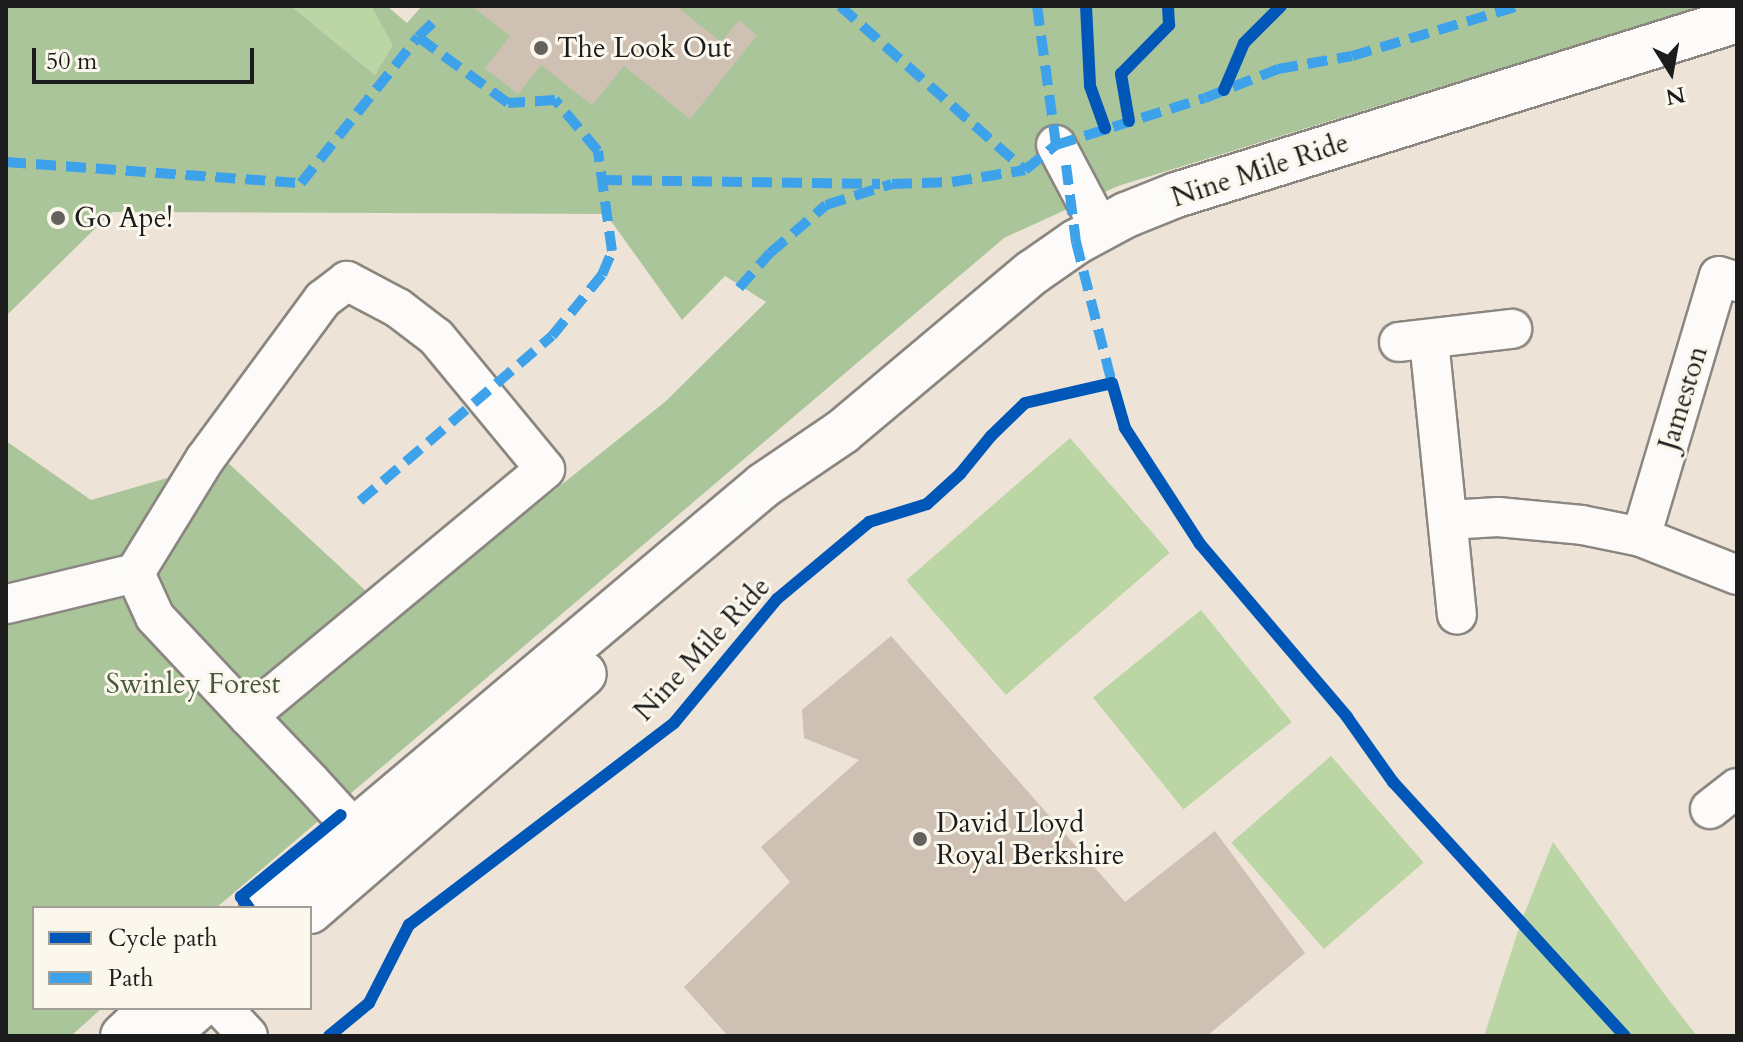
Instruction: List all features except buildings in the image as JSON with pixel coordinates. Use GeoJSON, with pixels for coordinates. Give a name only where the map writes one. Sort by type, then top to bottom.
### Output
{"type":"FeatureCollection","features":[{"type":"Feature","properties":{"kind":"main road","name":"Nine Mile Ride"},"geometry":{"type":"LineString","coordinates":[[265,906],[365,840],[780,504],[842,432],[1033,272],[1100,228],[1176,195],[1737,20]]}},
{"type":"Feature","properties":{"kind":"main road","name":"Nine Mile Ride"},"geometry":{"type":"LineString","coordinates":[[312,908],[365,840]]}},
{"type":"Feature","properties":{"kind":"main road"},"geometry":{"type":"LineString","coordinates":[[123,1036],[151,1010]]}},
{"type":"Feature","properties":{"kind":"main road"},"geometry":{"type":"LineString","coordinates":[[165,1036],[195,1010]]}},
{"type":"Feature","properties":{"kind":"street"},"geometry":{"type":"LineString","coordinates":[[1056,145],[1100,228]]}},
{"type":"Feature","properties":{"kind":"street","name":"Jameston"},"geometry":{"type":"LineString","coordinates":[[1641,537],[1719,276],[1737,282]]}},
{"type":"Feature","properties":{"kind":"street"},"geometry":{"type":"LineString","coordinates":[[7,604],[135,573],[205,459],[323,299],[347,281],[398,308],[436,337],[545,469],[248,716]]}},
{"type":"Feature","properties":{"kind":"street"},"geometry":{"type":"LineString","coordinates":[[1457,615],[1448,520],[1414,341],[1512,329]]}},
{"type":"Feature","properties":{"kind":"street"},"geometry":{"type":"LineString","coordinates":[[1448,520],[1498,517],[1582,525],[1641,537],[1737,575]]}},
{"type":"Feature","properties":{"kind":"street"},"geometry":{"type":"LineString","coordinates":[[135,573],[155,617],[365,840]]}},
{"type":"Feature","properties":{"kind":"street"},"geometry":{"type":"LineString","coordinates":[[224,1010],[248,1036]]}},
{"type":"Feature","properties":{"kind":"green space","name":"Swinley Forest"},"geometry":{"type":"Polygon","coordinates":[[[6,6],[291,6],[375,75],[393,45],[371,6],[387,6],[407,23],[422,6],[1704,6],[1118,186],[1004,238],[218,906],[32,906],[32,1010],[100,1010],[71,1036],[6,1036],[6,441],[91,500],[226,461],[395,618],[666,401],[766,302],[725,276],[682,320],[606,214],[112,212],[6,316],[6,6]]]}},
{"type":"Feature","properties":{"kind":"green space"},"geometry":{"type":"Polygon","coordinates":[[[291,6],[371,6],[394,45],[375,75],[291,6]]]}},
{"type":"Feature","properties":{"kind":"green space"},"geometry":{"type":"Polygon","coordinates":[[[1070,438],[1170,553],[1006,695],[906,580],[1070,438]]]}},
{"type":"Feature","properties":{"kind":"green space"},"geometry":{"type":"Polygon","coordinates":[[[1201,610],[1292,722],[1184,809],[1093,697],[1201,610]]]}},
{"type":"Feature","properties":{"kind":"green space"},"geometry":{"type":"Polygon","coordinates":[[[1331,756],[1424,862],[1324,949],[1231,843],[1331,756]]]}},
{"type":"Feature","properties":{"kind":"green space"},"geometry":{"type":"Polygon","coordinates":[[[1553,842],[1697,1036],[1484,1036],[1521,922],[1553,842]]]}},
{"type":"Feature","properties":{"kind":"marked path"},"geometry":{"type":"LineString","coordinates":[[840,6],[1025,170]]}},
{"type":"Feature","properties":{"kind":"marked path"},"geometry":{"type":"LineString","coordinates":[[1037,6],[1056,145]]}},
{"type":"Feature","properties":{"kind":"marked path"},"geometry":{"type":"LineString","coordinates":[[739,288],[770,253],[826,205],[892,184],[952,182],[1025,170],[1056,145],[1205,98],[1278,69],[1352,56],[1519,6]]}},
{"type":"Feature","properties":{"kind":"marked path"},"geometry":{"type":"LineString","coordinates":[[6,162],[301,183],[418,37],[440,16]]}},
{"type":"Feature","properties":{"kind":"marked path"},"geometry":{"type":"LineString","coordinates":[[360,501],[552,336],[602,275],[612,251],[598,151],[555,100],[508,103],[418,37]]}},
{"type":"Feature","properties":{"kind":"marked path"},"geometry":{"type":"LineString","coordinates":[[1066,165],[1076,242],[1112,383]]}},
{"type":"Feature","properties":{"kind":"marked path"},"geometry":{"type":"LineString","coordinates":[[602,180],[880,184]]}},
{"type":"Feature","properties":{"kind":"cycle path"},"geometry":{"type":"LineString","coordinates":[[1086,6],[1090,86],[1105,128]]}},
{"type":"Feature","properties":{"kind":"cycle path"},"geometry":{"type":"LineString","coordinates":[[1129,121],[1121,74],[1169,25],[1168,6]]}},
{"type":"Feature","properties":{"kind":"cycle path"},"geometry":{"type":"LineString","coordinates":[[1224,90],[1244,43],[1281,6]]}},
{"type":"Feature","properties":{"kind":"cycle path"},"geometry":{"type":"LineString","coordinates":[[329,1036],[369,1003],[409,925],[674,723],[777,599],[869,522],[927,504],[960,474],[991,436],[1025,403],[1112,383],[1125,428],[1200,544],[1347,717],[1393,782],[1625,1036]]}},
{"type":"Feature","properties":{"kind":"cycle path"},"geometry":{"type":"LineString","coordinates":[[248,906],[241,897],[341,815]]}},
{"type":"Feature","properties":{"kind":"place","name":"The Look Out"},"geometry":{"type":"Point","coordinates":[541,48]}},
{"type":"Feature","properties":{"kind":"place","name":"Go Ape!"},"geometry":{"type":"Point","coordinates":[58,218]}},
{"type":"Feature","properties":{"kind":"place","name":"David Lloyd Royal Berkshire"},"geometry":{"type":"Point","coordinates":[920,839]}}]}
